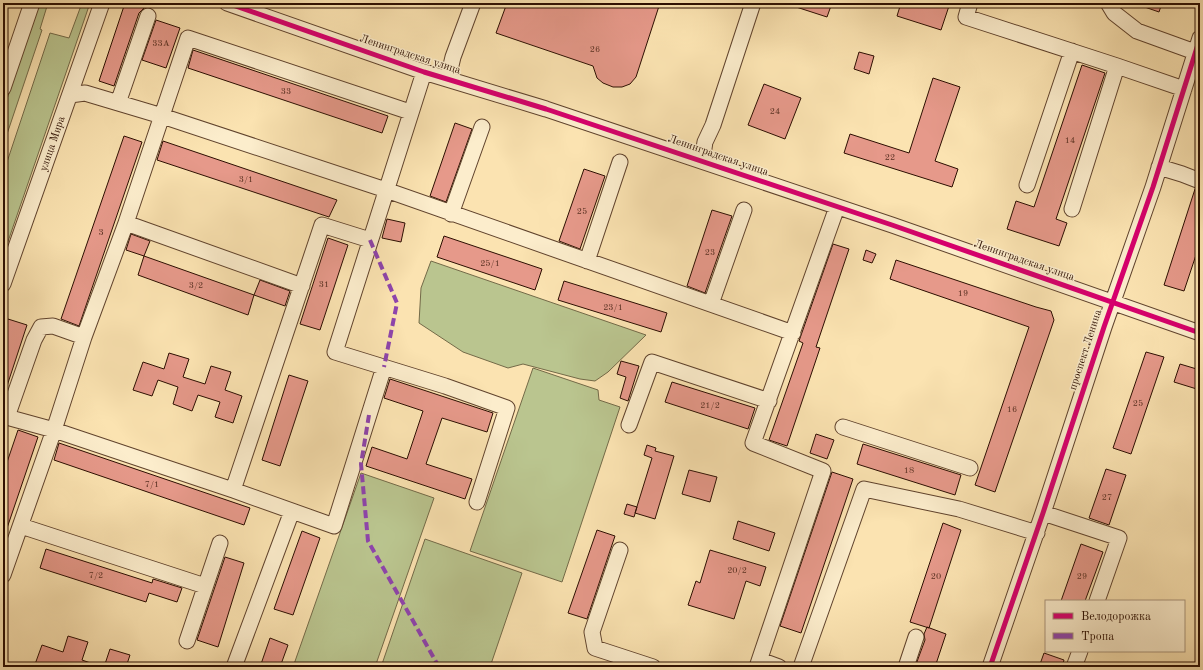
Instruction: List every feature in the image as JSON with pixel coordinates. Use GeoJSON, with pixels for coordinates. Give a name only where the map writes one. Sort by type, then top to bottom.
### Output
{"type":"FeatureCollection","features":[{"type":"Feature","properties":{"kind":"street"},"geometry":{"type":"LineString","coordinates":[[3,88],[8,57],[32,3]]}},
{"type":"Feature","properties":{"kind":"street","name":"улица Мира"},"geometry":{"type":"LineString","coordinates":[[3,284],[102,3]]}},
{"type":"Feature","properties":{"kind":"street","name":"Ленинградская улица"},"geometry":{"type":"LineString","coordinates":[[227,3],[424,72],[448,78],[546,109],[837,207],[1200,333]]}},
{"type":"Feature","properties":{"kind":"street"},"geometry":{"type":"LineString","coordinates":[[448,78],[453,57],[473,3]]}},
{"type":"Feature","properties":{"kind":"street"},"geometry":{"type":"LineString","coordinates":[[702,162],[706,142],[753,3]]}},
{"type":"Feature","properties":{"kind":"street"},"geometry":{"type":"LineString","coordinates":[[970,3],[966,17],[1184,89]]}},
{"type":"Feature","properties":{"kind":"street"},"geometry":{"type":"LineString","coordinates":[[1108,3],[1114,13],[1137,32],[1195,62]]}},
{"type":"Feature","properties":{"kind":"street"},"geometry":{"type":"LineString","coordinates":[[118,103],[148,16]]}},
{"type":"Feature","properties":{"kind":"street"},"geometry":{"type":"LineString","coordinates":[[3,575],[54,430],[84,338],[126,223],[188,38],[410,112]]}},
{"type":"Feature","properties":{"kind":"street","name":"проспект Ленина"},"geometry":{"type":"LineString","coordinates":[[990,667],[1037,533],[1184,89],[1195,62],[1200,38]]}},
{"type":"Feature","properties":{"kind":"street"},"geometry":{"type":"LineString","coordinates":[[1027,185],[1072,51]]}},
{"type":"Feature","properties":{"kind":"street"},"geometry":{"type":"LineString","coordinates":[[1072,209],[1117,66]]}},
{"type":"Feature","properties":{"kind":"street"},"geometry":{"type":"LineString","coordinates":[[424,72],[410,112],[335,352],[446,386],[507,408],[477,502]]}},
{"type":"Feature","properties":{"kind":"street"},"geometry":{"type":"LineString","coordinates":[[70,95],[85,93],[162,116],[386,190],[793,333]]}},
{"type":"Feature","properties":{"kind":"street"},"geometry":{"type":"LineString","coordinates":[[452,214],[482,127]]}},
{"type":"Feature","properties":{"kind":"street"},"geometry":{"type":"LineString","coordinates":[[587,260],[620,162]]}},
{"type":"Feature","properties":{"kind":"street"},"geometry":{"type":"LineString","coordinates":[[1159,167],[1200,181]]}},
{"type":"Feature","properties":{"kind":"street"},"geometry":{"type":"LineString","coordinates":[[779,667],[759,663],[823,471],[753,443],[837,207]]}},
{"type":"Feature","properties":{"kind":"street"},"geometry":{"type":"LineString","coordinates":[[711,304],[744,210]]}},
{"type":"Feature","properties":{"kind":"street"},"geometry":{"type":"LineString","coordinates":[[126,223],[302,286]]}},
{"type":"Feature","properties":{"kind":"street"},"geometry":{"type":"LineString","coordinates":[[233,490],[322,225],[370,240]]}},
{"type":"Feature","properties":{"kind":"street"},"geometry":{"type":"LineString","coordinates":[[84,338],[53,326],[41,327],[34,340],[5,416],[54,430],[233,490],[334,526],[384,367]]}},
{"type":"Feature","properties":{"kind":"street"},"geometry":{"type":"LineString","coordinates":[[629,425],[652,362],[769,401]]}},
{"type":"Feature","properties":{"kind":"street"},"geometry":{"type":"LineString","coordinates":[[843,427],[970,468]]}},
{"type":"Feature","properties":{"kind":"street"},"geometry":{"type":"LineString","coordinates":[[801,667],[864,489],[959,509],[1037,533]]}},
{"type":"Feature","properties":{"kind":"street"},"geometry":{"type":"LineString","coordinates":[[234,667],[292,511]]}},
{"type":"Feature","properties":{"kind":"street"},"geometry":{"type":"LineString","coordinates":[[1043,513],[1119,538],[1097,600]]}},
{"type":"Feature","properties":{"kind":"street"},"geometry":{"type":"LineString","coordinates":[[21,526],[205,586]]}},
{"type":"Feature","properties":{"kind":"street"},"geometry":{"type":"LineString","coordinates":[[187,641],[220,543]]}},
{"type":"Feature","properties":{"kind":"street"},"geometry":{"type":"LineString","coordinates":[[620,550],[592,632],[595,648],[653,667]]}},
{"type":"Feature","properties":{"kind":"street"},"geometry":{"type":"LineString","coordinates":[[906,667],[916,637]]}},
{"type":"Feature","properties":{"kind":"street"},"geometry":{"type":"LineString","coordinates":[[1074,667],[1080,652]]}},
{"type":"Feature","properties":{"kind":"green space"},"geometry":{"type":"Polygon","coordinates":[[[39,3],[48,3],[40,29],[42,30],[3,146],[3,111],[39,3]]]}},
{"type":"Feature","properties":{"kind":"green space"},"geometry":{"type":"Polygon","coordinates":[[[82,3],[90,3],[3,256],[3,174],[50,33],[69,38],[82,3]]]}},
{"type":"Feature","properties":{"kind":"green space"},"geometry":{"type":"Polygon","coordinates":[[[431,261],[646,335],[608,372],[595,381],[580,379],[523,364],[508,368],[463,352],[419,323],[421,288],[431,261]]]}},
{"type":"Feature","properties":{"kind":"green space"},"geometry":{"type":"Polygon","coordinates":[[[533,368],[598,390],[599,400],[620,407],[562,582],[470,551],[533,368]]]}},
{"type":"Feature","properties":{"kind":"green space"},"geometry":{"type":"Polygon","coordinates":[[[361,473],[434,498],[375,667],[293,667],[361,473]]]}},
{"type":"Feature","properties":{"kind":"green space"},"geometry":{"type":"Polygon","coordinates":[[[425,539],[522,573],[490,667],[381,667],[425,539]]]}},
{"type":"Feature","properties":{"kind":"building"},"geometry":{"type":"Polygon","coordinates":[[[125,3],[144,8],[139,13],[114,86],[99,81],[125,3]]]}},
{"type":"Feature","properties":{"kind":"building"},"geometry":{"type":"Polygon","coordinates":[[[507,3],[660,3],[636,77],[630,84],[622,87],[613,87],[603,83],[597,78],[593,66],[496,33],[507,3]]]}},
{"type":"Feature","properties":{"kind":"building"},"geometry":{"type":"Polygon","coordinates":[[[791,3],[832,3],[827,17],[790,5],[791,3]]]}},
{"type":"Feature","properties":{"kind":"building"},"geometry":{"type":"Polygon","coordinates":[[[901,3],[950,3],[941,30],[897,16],[901,3]]]}},
{"type":"Feature","properties":{"kind":"building"},"geometry":{"type":"Polygon","coordinates":[[[1136,3],[1162,3],[1159,12],[1136,3]]]}},
{"type":"Feature","properties":{"kind":"building"},"geometry":{"type":"Polygon","coordinates":[[[156,20],[180,28],[166,68],[142,60],[156,20]]]}},
{"type":"Feature","properties":{"kind":"building"},"geometry":{"type":"Polygon","coordinates":[[[193,50],[388,116],[382,133],[188,68],[193,50]]]}},
{"type":"Feature","properties":{"kind":"building"},"geometry":{"type":"Polygon","coordinates":[[[859,52],[874,56],[869,74],[854,69],[859,52]]]}},
{"type":"Feature","properties":{"kind":"building"},"geometry":{"type":"Polygon","coordinates":[[[1082,65],[1105,73],[1056,219],[1067,223],[1059,246],[1007,229],[1016,201],[1034,207],[1082,65]]]}},
{"type":"Feature","properties":{"kind":"building"},"geometry":{"type":"Polygon","coordinates":[[[933,78],[960,87],[935,161],[958,169],[952,187],[844,153],[850,134],[909,153],[933,78]]]}},
{"type":"Feature","properties":{"kind":"building"},"geometry":{"type":"Polygon","coordinates":[[[764,84],[801,98],[785,139],[748,125],[764,84]]]}},
{"type":"Feature","properties":{"kind":"building"},"geometry":{"type":"Polygon","coordinates":[[[455,123],[472,129],[446,202],[430,196],[455,123]]]}},
{"type":"Feature","properties":{"kind":"building"},"geometry":{"type":"Polygon","coordinates":[[[124,136],[142,142],[79,326],[61,319],[124,136]]]}},
{"type":"Feature","properties":{"kind":"building"},"geometry":{"type":"Polygon","coordinates":[[[163,141],[337,200],[329,217],[157,160],[163,141]]]}},
{"type":"Feature","properties":{"kind":"building"},"geometry":{"type":"Polygon","coordinates":[[[584,169],[605,176],[580,249],[559,241],[584,169]]]}},
{"type":"Feature","properties":{"kind":"building"},"geometry":{"type":"Polygon","coordinates":[[[1195,189],[1200,190],[1200,243],[1184,291],[1164,285],[1195,189]]]}},
{"type":"Feature","properties":{"kind":"building"},"geometry":{"type":"Polygon","coordinates":[[[712,210],[732,216],[705,293],[687,286],[712,210]]]}},
{"type":"Feature","properties":{"kind":"building"},"geometry":{"type":"Polygon","coordinates":[[[387,219],[405,223],[401,242],[382,238],[387,219]]]}},
{"type":"Feature","properties":{"kind":"building"},"geometry":{"type":"Polygon","coordinates":[[[131,234],[150,241],[144,256],[126,250],[131,234]]]}},
{"type":"Feature","properties":{"kind":"building"},"geometry":{"type":"Polygon","coordinates":[[[444,236],[542,269],[535,290],[437,257],[444,236]]]}},
{"type":"Feature","properties":{"kind":"building"},"geometry":{"type":"Polygon","coordinates":[[[328,238],[348,245],[320,330],[300,324],[328,238]]]}},
{"type":"Feature","properties":{"kind":"building"},"geometry":{"type":"Polygon","coordinates":[[[833,244],[849,249],[816,347],[820,348],[787,446],[769,440],[803,343],[799,341],[833,244]]]}},
{"type":"Feature","properties":{"kind":"building"},"geometry":{"type":"Polygon","coordinates":[[[866,250],[876,254],[872,263],[863,260],[866,250]]]}},
{"type":"Feature","properties":{"kind":"building"},"geometry":{"type":"Polygon","coordinates":[[[144,256],[254,295],[248,315],[138,275],[144,256]]]}},
{"type":"Feature","properties":{"kind":"building"},"geometry":{"type":"Polygon","coordinates":[[[896,260],[1051,311],[1054,320],[995,492],[975,485],[1029,327],[890,279],[896,260]]]}},
{"type":"Feature","properties":{"kind":"building"},"geometry":{"type":"Polygon","coordinates":[[[260,280],[290,291],[285,306],[254,295],[260,280]]]}},
{"type":"Feature","properties":{"kind":"building"},"geometry":{"type":"Polygon","coordinates":[[[564,281],[667,313],[661,332],[558,300],[564,281]]]}},
{"type":"Feature","properties":{"kind":"building"},"geometry":{"type":"Polygon","coordinates":[[[8,319],[27,325],[5,392],[3,392],[3,334],[8,319]]]}},
{"type":"Feature","properties":{"kind":"building"},"geometry":{"type":"Polygon","coordinates":[[[1146,352],[1164,357],[1131,454],[1113,448],[1146,352]]]}},
{"type":"Feature","properties":{"kind":"building"},"geometry":{"type":"Polygon","coordinates":[[[169,353],[189,359],[183,377],[205,384],[211,366],[231,372],[225,390],[242,396],[233,423],[215,417],[220,402],[198,395],[192,411],[173,404],[178,387],[158,380],[152,396],[133,390],[143,362],[164,369],[169,353]]]}},
{"type":"Feature","properties":{"kind":"building"},"geometry":{"type":"Polygon","coordinates":[[[621,361],[639,366],[628,401],[620,398],[626,377],[617,374],[621,361]]]}},
{"type":"Feature","properties":{"kind":"building"},"geometry":{"type":"Polygon","coordinates":[[[1180,364],[1200,370],[1200,390],[1174,382],[1180,364]]]}},
{"type":"Feature","properties":{"kind":"building"},"geometry":{"type":"Polygon","coordinates":[[[289,375],[308,381],[280,466],[262,460],[289,375]]]}},
{"type":"Feature","properties":{"kind":"building"},"geometry":{"type":"Polygon","coordinates":[[[390,379],[493,413],[487,432],[442,418],[426,464],[472,479],[465,499],[366,466],[372,447],[407,459],[423,411],[384,398],[390,379]]]}},
{"type":"Feature","properties":{"kind":"building"},"geometry":{"type":"Polygon","coordinates":[[[672,382],[755,408],[748,429],[665,402],[672,382]]]}},
{"type":"Feature","properties":{"kind":"building"},"geometry":{"type":"Polygon","coordinates":[[[18,430],[38,437],[3,537],[3,474],[18,430]]]}},
{"type":"Feature","properties":{"kind":"building"},"geometry":{"type":"Polygon","coordinates":[[[816,434],[834,440],[827,459],[810,453],[816,434]]]}},
{"type":"Feature","properties":{"kind":"building"},"geometry":{"type":"Polygon","coordinates":[[[59,443],[250,508],[244,525],[54,460],[59,443]]]}},
{"type":"Feature","properties":{"kind":"building"},"geometry":{"type":"Polygon","coordinates":[[[863,444],[961,475],[955,495],[857,464],[863,444]]]}},
{"type":"Feature","properties":{"kind":"building"},"geometry":{"type":"Polygon","coordinates":[[[647,445],[656,448],[655,451],[674,456],[655,519],[635,513],[652,458],[644,455],[647,445]]]}},
{"type":"Feature","properties":{"kind":"building"},"geometry":{"type":"Polygon","coordinates":[[[1106,469],[1126,475],[1109,525],[1089,518],[1106,469]]]}},
{"type":"Feature","properties":{"kind":"building"},"geometry":{"type":"Polygon","coordinates":[[[689,470],[717,477],[710,502],[682,494],[689,470]]]}},
{"type":"Feature","properties":{"kind":"building"},"geometry":{"type":"Polygon","coordinates":[[[832,472],[853,479],[801,633],[780,626],[832,472]]]}},
{"type":"Feature","properties":{"kind":"building"},"geometry":{"type":"Polygon","coordinates":[[[627,504],[637,507],[634,517],[624,514],[627,504]]]}},
{"type":"Feature","properties":{"kind":"building"},"geometry":{"type":"Polygon","coordinates":[[[738,521],[775,533],[769,551],[733,539],[738,521]]]}},
{"type":"Feature","properties":{"kind":"building"},"geometry":{"type":"Polygon","coordinates":[[[943,523],[961,530],[929,628],[910,622],[943,523]]]}},
{"type":"Feature","properties":{"kind":"building"},"geometry":{"type":"Polygon","coordinates":[[[597,530],[615,536],[587,619],[568,613],[597,530]]]}},
{"type":"Feature","properties":{"kind":"building"},"geometry":{"type":"Polygon","coordinates":[[[302,531],[320,538],[293,615],[274,609],[302,531]]]}},
{"type":"Feature","properties":{"kind":"building"},"geometry":{"type":"Polygon","coordinates":[[[1081,544],[1103,552],[1085,600],[1061,600],[1081,544]]]}},
{"type":"Feature","properties":{"kind":"building"},"geometry":{"type":"Polygon","coordinates":[[[46,549],[152,583],[153,579],[182,588],[177,602],[149,593],[146,602],[40,568],[46,549]]]}},
{"type":"Feature","properties":{"kind":"building"},"geometry":{"type":"Polygon","coordinates":[[[710,550],[766,567],[760,586],[746,581],[734,619],[688,605],[696,581],[700,583],[710,550]]]}},
{"type":"Feature","properties":{"kind":"building"},"geometry":{"type":"Polygon","coordinates":[[[225,557],[244,563],[218,647],[197,640],[225,557]]]}},
{"type":"Feature","properties":{"kind":"building"},"geometry":{"type":"Polygon","coordinates":[[[927,627],[946,634],[935,667],[915,667],[925,640],[924,634],[927,627]]]}},
{"type":"Feature","properties":{"kind":"building"},"geometry":{"type":"Polygon","coordinates":[[[68,636],[88,642],[82,660],[99,666],[98,667],[67,667],[57,663],[55,667],[34,667],[42,645],[63,652],[68,636]]]}},
{"type":"Feature","properties":{"kind":"building"},"geometry":{"type":"Polygon","coordinates":[[[270,638],[288,645],[280,667],[260,667],[270,638]]]}},
{"type":"Feature","properties":{"kind":"building"},"geometry":{"type":"Polygon","coordinates":[[[110,649],[130,655],[126,667],[104,667],[110,649]]]}},
{"type":"Feature","properties":{"kind":"building"},"geometry":{"type":"Polygon","coordinates":[[[1044,653],[1064,660],[1062,667],[1039,667],[1044,653]]]}},
{"type":"Feature","properties":{"kind":"marked path"},"geometry":{"type":"LineString","coordinates":[[370,240],[397,303],[384,367]]}},
{"type":"Feature","properties":{"kind":"marked path"},"geometry":{"type":"LineString","coordinates":[[369,415],[361,464],[368,541],[439,667]]}},
{"type":"Feature","properties":{"kind":"cycle path"},"geometry":{"type":"LineString","coordinates":[[227,3],[424,72],[546,109],[892,225],[1200,333]]}},
{"type":"Feature","properties":{"kind":"cycle path"},"geometry":{"type":"LineString","coordinates":[[990,667],[1043,513],[1104,327],[1153,187],[1200,38]]}}]}
